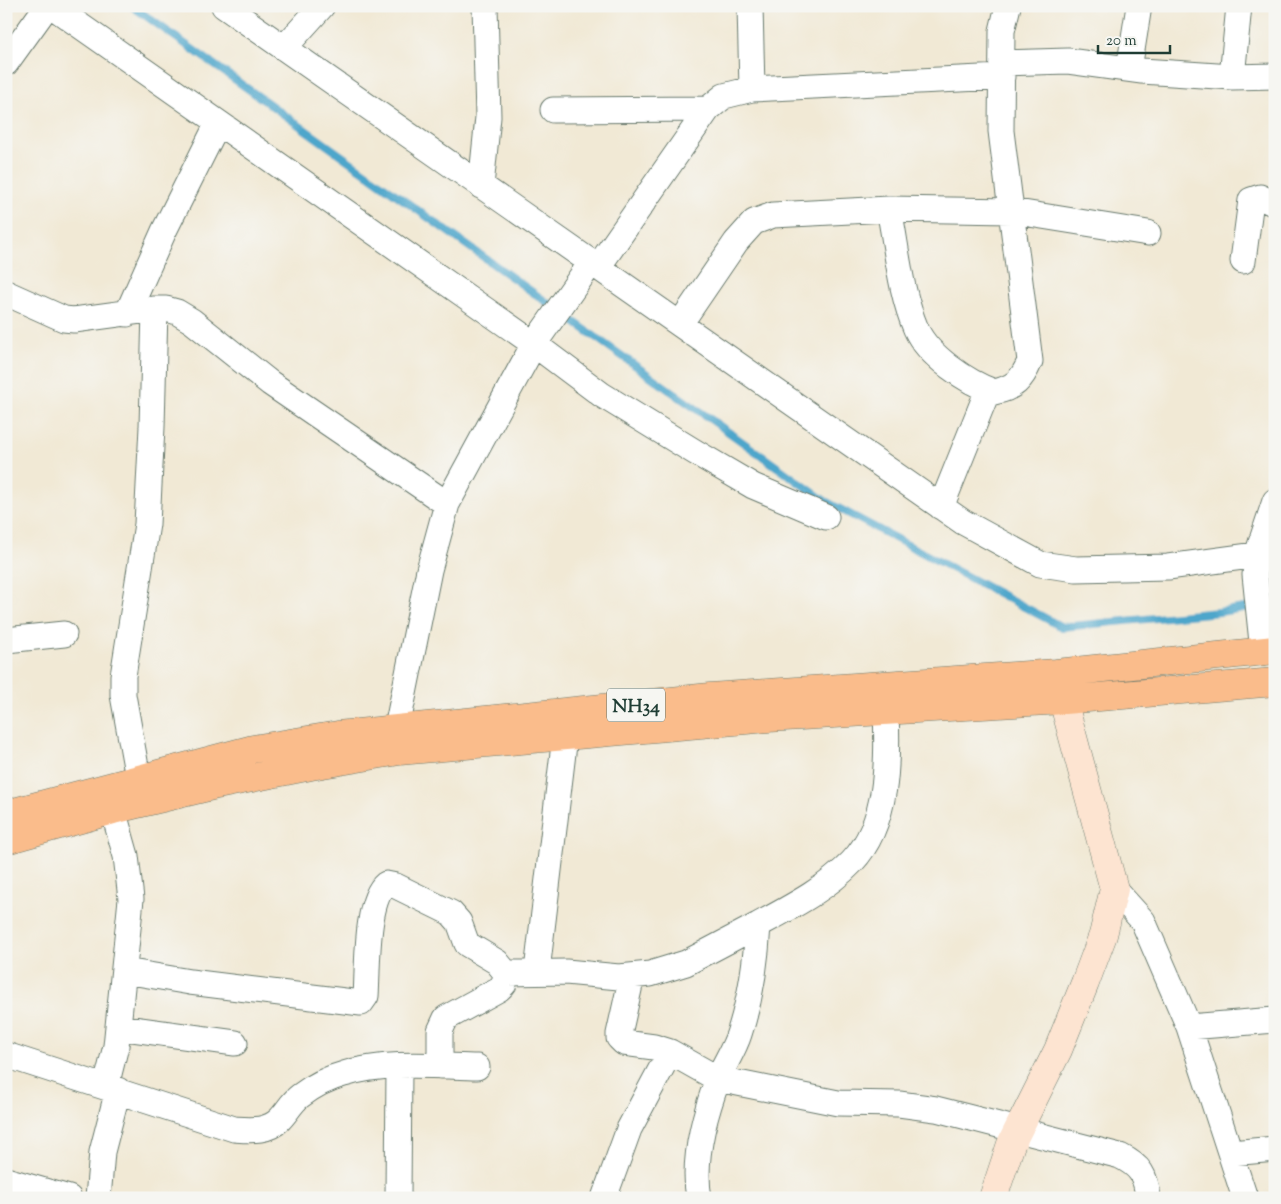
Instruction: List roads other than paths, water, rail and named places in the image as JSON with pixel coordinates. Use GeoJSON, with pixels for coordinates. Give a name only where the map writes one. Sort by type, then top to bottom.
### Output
{"type":"FeatureCollection","features":[{"type":"Feature","properties":{"kind":"highway","name":"NH34"},"geometry":{"type":"LineString","coordinates":[[6,840],[113,810],[301,768],[398,739],[710,697],[1056,673],[1269,651]]}},
{"type":"Feature","properties":{"kind":"highway","name":"NH34"},"geometry":{"type":"LineString","coordinates":[[6,814],[253,749],[338,735],[398,739],[565,736],[886,710],[1064,700],[1275,682]]}},
{"type":"Feature","properties":{"kind":"street"},"geometry":{"type":"LineString","coordinates":[[6,63],[47,6]]}},
{"type":"Feature","properties":{"kind":"street"},"geometry":{"type":"LineString","coordinates":[[52,6],[218,123],[537,340],[602,395],[753,486],[826,518]]}},
{"type":"Feature","properties":{"kind":"street"},"geometry":{"type":"LineString","coordinates":[[224,6],[481,186],[591,267],[680,324],[963,522],[1040,564],[1076,569],[1256,565]]}},
{"type":"Feature","properties":{"kind":"street"},"geometry":{"type":"LineString","coordinates":[[284,48],[322,6]]}},
{"type":"Feature","properties":{"kind":"street"},"geometry":{"type":"LineString","coordinates":[[481,186],[488,117],[485,6]]}},
{"type":"Feature","properties":{"kind":"street"},"geometry":{"type":"LineString","coordinates":[[750,6],[752,89]]}},
{"type":"Feature","properties":{"kind":"street"},"geometry":{"type":"LineString","coordinates":[[889,209],[906,297],[916,329],[928,349],[974,384],[988,390],[994,392],[1004,390],[1017,384],[1025,374],[1030,361],[1001,131],[1002,31],[1008,6]]}},
{"type":"Feature","properties":{"kind":"street"},"geometry":{"type":"LineString","coordinates":[[1129,69],[1139,6]]}},
{"type":"Feature","properties":{"kind":"street"},"geometry":{"type":"LineString","coordinates":[[1232,77],[1239,6]]}},
{"type":"Feature","properties":{"kind":"street"},"geometry":{"type":"LineString","coordinates":[[398,739],[429,570],[447,504],[537,340],[708,109],[724,96],[752,89],[1002,70],[1068,61],[1129,69],[1232,77],[1275,76]]}},
{"type":"Feature","properties":{"kind":"street"},"geometry":{"type":"LineString","coordinates":[[554,110],[708,109]]}},
{"type":"Feature","properties":{"kind":"street"},"geometry":{"type":"LineString","coordinates":[[127,314],[164,231],[218,123]]}},
{"type":"Feature","properties":{"kind":"street"},"geometry":{"type":"LineString","coordinates":[[1243,261],[1251,200],[1260,197],[1275,204]]}},
{"type":"Feature","properties":{"kind":"street"},"geometry":{"type":"LineString","coordinates":[[680,324],[736,242],[754,222],[773,215],[889,209],[1011,211],[1148,233]]}},
{"type":"Feature","properties":{"kind":"street"},"geometry":{"type":"LineString","coordinates":[[6,294],[64,319],[87,320],[155,309],[171,310],[192,321],[270,383],[447,504]]}},
{"type":"Feature","properties":{"kind":"street"},"geometry":{"type":"LineString","coordinates":[[138,778],[123,695],[123,676],[147,524],[155,309]]}},
{"type":"Feature","properties":{"kind":"street"},"geometry":{"type":"LineString","coordinates":[[941,506],[988,390]]}},
{"type":"Feature","properties":{"kind":"street"},"geometry":{"type":"LineString","coordinates":[[1269,651],[1260,620],[1256,565],[1275,501]]}},
{"type":"Feature","properties":{"kind":"street"},"geometry":{"type":"LineString","coordinates":[[6,640],[64,634]]}},
{"type":"Feature","properties":{"kind":"street"},"geometry":{"type":"LineString","coordinates":[[1056,673],[1114,889],[1143,921],[1189,1027],[1245,1198]]}},
{"type":"Feature","properties":{"kind":"street"},"geometry":{"type":"LineString","coordinates":[[506,974],[538,971],[632,976],[650,974],[686,963],[758,926],[815,892],[853,861],[878,815],[883,792],[888,743],[886,710]]}},
{"type":"Feature","properties":{"kind":"street"},"geometry":{"type":"LineString","coordinates":[[538,971],[565,736]]}},
{"type":"Feature","properties":{"kind":"street"},"geometry":{"type":"LineString","coordinates":[[98,1198],[132,899],[126,856],[113,810]]}},
{"type":"Feature","properties":{"kind":"street"},"geometry":{"type":"LineString","coordinates":[[125,971],[361,1003],[366,996],[369,932],[380,892],[386,884],[391,884],[451,913],[459,922],[467,944],[497,962],[506,974],[504,984],[499,989],[446,1018],[440,1031],[440,1066]]}},
{"type":"Feature","properties":{"kind":"street"},"geometry":{"type":"LineString","coordinates":[[992,1198],[1011,1144],[1058,1050],[1085,983],[1103,935],[1114,889]]}},
{"type":"Feature","properties":{"kind":"street"},"geometry":{"type":"LineString","coordinates":[[699,1198],[696,1182],[697,1158],[718,1079],[739,1036],[751,994],[756,964],[758,926]]}},
{"type":"Feature","properties":{"kind":"street"},"geometry":{"type":"LineString","coordinates":[[632,976],[619,1038],[624,1043],[654,1047],[670,1052],[718,1079],[838,1103],[899,1104],[936,1108],[1018,1131],[1120,1156],[1140,1168],[1145,1175],[1148,1198]]}},
{"type":"Feature","properties":{"kind":"street"},"geometry":{"type":"LineString","coordinates":[[1189,1027],[1275,1020]]}},
{"type":"Feature","properties":{"kind":"street"},"geometry":{"type":"LineString","coordinates":[[118,1027],[236,1043]]}},
{"type":"Feature","properties":{"kind":"street"},"geometry":{"type":"LineString","coordinates":[[604,1198],[629,1129],[670,1052]]}},
{"type":"Feature","properties":{"kind":"street"},"geometry":{"type":"LineString","coordinates":[[6,1055],[234,1129],[259,1131],[279,1121],[299,1097],[317,1085],[344,1074],[399,1066],[477,1067]]}},
{"type":"Feature","properties":{"kind":"street"},"geometry":{"type":"LineString","coordinates":[[398,1198],[399,1066]]}},
{"type":"Feature","properties":{"kind":"street"},"geometry":{"type":"LineString","coordinates":[[1231,1153],[1275,1149]]}},
{"type":"Feature","properties":{"kind":"street"},"geometry":{"type":"LineString","coordinates":[[6,1180],[69,1198]]}},
{"type":"Feature","properties":{"kind":"waterway"},"geometry":{"type":"LineString","coordinates":[[132,6],[825,501],[1062,627],[1219,612],[1275,603]]}}]}
